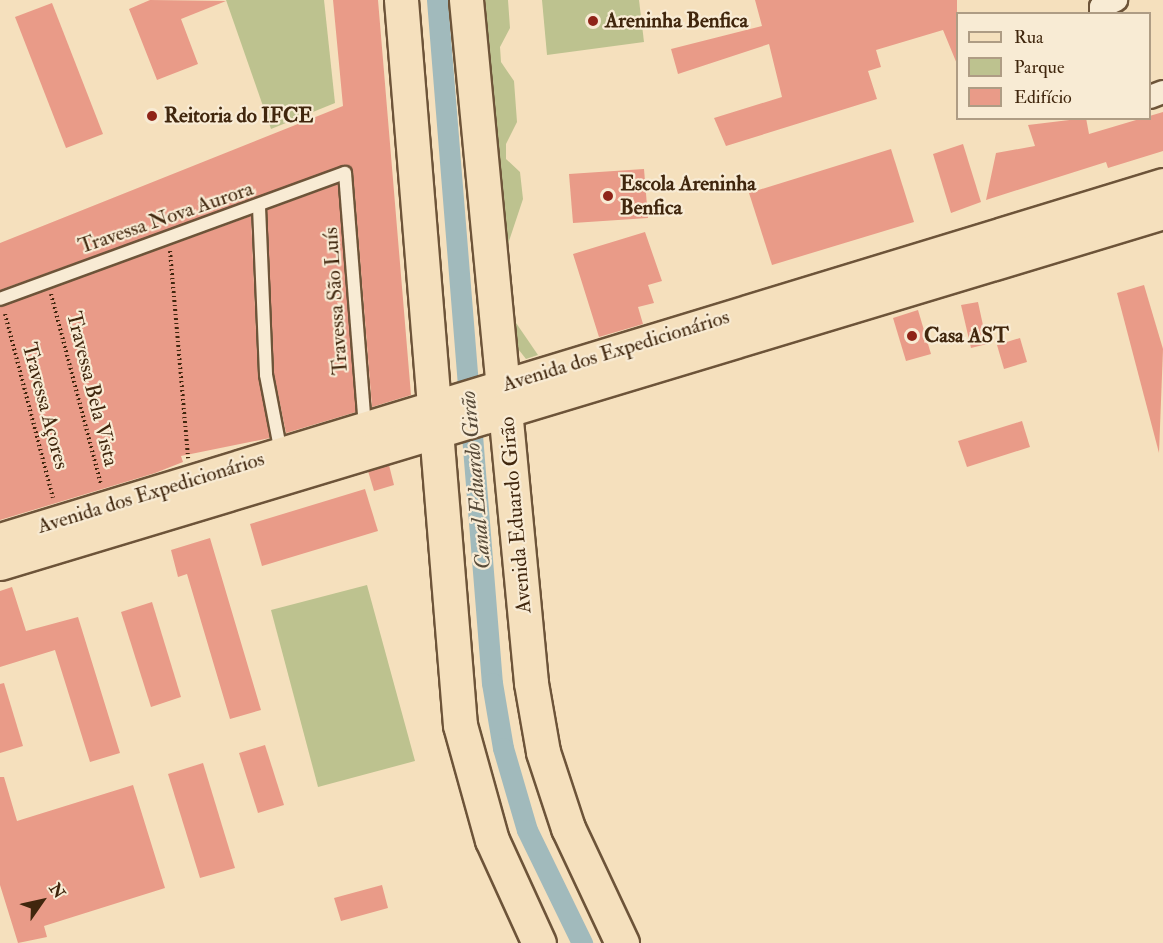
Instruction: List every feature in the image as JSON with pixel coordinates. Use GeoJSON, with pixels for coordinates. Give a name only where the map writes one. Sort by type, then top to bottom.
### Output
{"type":"FeatureCollection","features":[{"type":"Feature","properties":{"kind":"main road","name":"Avenida Eduardo Girão"},"geometry":{"type":"LineString","coordinates":[[401,0],[470,408],[531,682],[543,752],[568,828],[622,943]]}},
{"type":"Feature","properties":{"kind":"main road","name":"Avenida Eduardo Girão"},"geometry":{"type":"LineString","coordinates":[[466,0],[470,408],[460,725],[492,840],[538,943]]}},
{"type":"Feature","properties":{"kind":"main road","name":"Avenida dos Expedicionários"},"geometry":{"type":"LineString","coordinates":[[950,264],[1163,185]]}},
{"type":"Feature","properties":{"kind":"main road","name":"Avenida dos Expedicionários"},"geometry":{"type":"LineString","coordinates":[[0,563],[470,408],[950,264],[1163,212]]}},
{"type":"Feature","properties":{"kind":"main road","name":"Avenida dos Expedicionários"},"geometry":{"type":"LineString","coordinates":[[0,540],[365,427],[470,408]]}},
{"type":"Feature","properties":{"kind":"street"},"geometry":{"type":"LineString","coordinates":[[1101,12],[1101,7],[1116,0]]}},
{"type":"Feature","properties":{"kind":"lane","name":"Travessa Nova Aurora"},"geometry":{"type":"LineString","coordinates":[[1,298],[47,279],[169,241],[345,173]]}},
{"type":"Feature","properties":{"kind":"lane","name":"Travessa São Luís"},"geometry":{"type":"LineString","coordinates":[[345,173],[365,427]]}},
{"type":"Feature","properties":{"kind":"lane"},"geometry":{"type":"LineString","coordinates":[[259,207],[266,375],[281,453]]}},
{"type":"Feature","properties":{"kind":"path"},"geometry":{"type":"LineString","coordinates":[[169,241],[179,397],[191,482]]}},
{"type":"Feature","properties":{"kind":"path","name":"Travessa Bela Vista"},"geometry":{"type":"LineString","coordinates":[[47,279],[107,507]]}},
{"type":"Feature","properties":{"kind":"path","name":"Travessa Açores"},"geometry":{"type":"LineString","coordinates":[[1,298],[60,521]]}},
{"type":"Feature","properties":{"kind":"green space"},"geometry":{"type":"Polygon","coordinates":[[[226,0],[324,0],[335,103],[271,129],[226,0]]]}},
{"type":"Feature","properties":{"kind":"green space"},"geometry":{"type":"Polygon","coordinates":[[[485,0],[508,0],[510,28],[500,47],[501,62],[514,81],[517,122],[506,144],[506,159],[520,172],[523,199],[507,247],[485,0]]]}},
{"type":"Feature","properties":{"kind":"green space","name":"Areninha Benfica"},"geometry":{"type":"Polygon","coordinates":[[[542,0],[639,0],[644,42],[547,55],[542,0]]]}},
{"type":"Feature","properties":{"kind":"green space"},"geometry":{"type":"Polygon","coordinates":[[[512,317],[538,355],[526,359],[515,345],[512,317]]]}},
{"type":"Feature","properties":{"kind":"green space"},"geometry":{"type":"Polygon","coordinates":[[[367,585],[415,761],[318,787],[271,610],[367,585]]]}},
{"type":"Feature","properties":{"kind":"building"},"geometry":{"type":"Polygon","coordinates":[[[150,0],[226,1],[181,19],[198,64],[157,80],[129,9],[150,0]]]}},
{"type":"Feature","properties":{"kind":"building"},"geometry":{"type":"Polygon","coordinates":[[[333,0],[378,0],[411,395],[372,407],[353,172],[346,165],[0,290],[0,243],[343,106],[333,0]]]}},
{"type":"Feature","properties":{"kind":"building"},"geometry":{"type":"Polygon","coordinates":[[[755,0],[957,0],[956,62],[943,30],[876,50],[881,67],[868,71],[877,99],[726,146],[714,118],[782,97],[769,44],[678,74],[671,49],[762,26],[755,0]]]}},
{"type":"Feature","properties":{"kind":"building"},"geometry":{"type":"Polygon","coordinates":[[[52,3],[103,134],[66,148],[15,17],[52,3]]]}},
{"type":"Feature","properties":{"kind":"building"},"geometry":{"type":"Polygon","coordinates":[[[1163,112],[1163,151],[1108,168],[1106,162],[986,200],[996,153],[1035,146],[1028,125],[1086,120],[1089,134],[1136,120],[1151,120],[1151,116],[1163,112]]]}},
{"type":"Feature","properties":{"kind":"building"},"geometry":{"type":"Polygon","coordinates":[[[963,144],[981,202],[951,213],[933,154],[963,144]]]}},
{"type":"Feature","properties":{"kind":"building"},"geometry":{"type":"Polygon","coordinates":[[[891,149],[914,222],[772,265],[749,193],[891,149]]]}},
{"type":"Feature","properties":{"kind":"building","name":"Escola Areninha Benfica"},"geometry":{"type":"Polygon","coordinates":[[[644,169],[648,218],[573,223],[569,174],[644,169]]]}},
{"type":"Feature","properties":{"kind":"building"},"geometry":{"type":"Polygon","coordinates":[[[338,184],[356,412],[286,433],[274,374],[267,210],[338,184]]]}},
{"type":"Feature","properties":{"kind":"building"},"geometry":{"type":"Polygon","coordinates":[[[251,216],[258,375],[270,438],[181,456],[183,462],[155,473],[0,520],[0,307],[251,216]]]}},
{"type":"Feature","properties":{"kind":"building"},"geometry":{"type":"Polygon","coordinates":[[[645,232],[662,281],[648,285],[654,303],[638,307],[643,324],[599,337],[573,254],[645,232]]]}},
{"type":"Feature","properties":{"kind":"building"},"geometry":{"type":"Polygon","coordinates":[[[1144,285],[1163,349],[1159,453],[1117,293],[1144,285]]]}},
{"type":"Feature","properties":{"kind":"building"},"geometry":{"type":"Polygon","coordinates":[[[978,302],[987,344],[971,348],[961,305],[978,302]]]}},
{"type":"Feature","properties":{"kind":"building","name":"Casa AST"},"geometry":{"type":"Polygon","coordinates":[[[918,310],[931,354],[906,361],[893,318],[918,310]]]}},
{"type":"Feature","properties":{"kind":"building"},"geometry":{"type":"Polygon","coordinates":[[[1020,338],[1027,362],[1004,369],[997,345],[1020,338]]]}},
{"type":"Feature","properties":{"kind":"building"},"geometry":{"type":"Polygon","coordinates":[[[1022,421],[1030,447],[967,467],[958,441],[1022,421]]]}},
{"type":"Feature","properties":{"kind":"building"},"geometry":{"type":"Polygon","coordinates":[[[389,465],[394,485],[374,491],[368,471],[389,465]]]}},
{"type":"Feature","properties":{"kind":"building"},"geometry":{"type":"Polygon","coordinates":[[[365,489],[378,531],[262,566],[250,524],[365,489]]]}},
{"type":"Feature","properties":{"kind":"building"},"geometry":{"type":"Polygon","coordinates":[[[210,538],[261,710],[230,719],[187,574],[178,577],[171,550],[210,538]]]}},
{"type":"Feature","properties":{"kind":"building"},"geometry":{"type":"Polygon","coordinates":[[[12,587],[26,631],[78,617],[120,753],[90,762],[55,650],[0,667],[0,591],[12,587]]]}},
{"type":"Feature","properties":{"kind":"building"},"geometry":{"type":"Polygon","coordinates":[[[152,602],[181,697],[151,707],[121,612],[152,602]]]}},
{"type":"Feature","properties":{"kind":"building"},"geometry":{"type":"Polygon","coordinates":[[[4,683],[23,746],[0,753],[0,684],[4,683]]]}},
{"type":"Feature","properties":{"kind":"building"},"geometry":{"type":"Polygon","coordinates":[[[265,745],[284,805],[258,813],[239,753],[265,745]]]}},
{"type":"Feature","properties":{"kind":"building"},"geometry":{"type":"Polygon","coordinates":[[[203,763],[235,868],[200,878],[168,774],[203,763]]]}},
{"type":"Feature","properties":{"kind":"building"},"geometry":{"type":"Polygon","coordinates":[[[0,777],[4,777],[17,821],[133,785],[165,888],[44,926],[47,937],[18,943],[0,885],[0,777]]]}},
{"type":"Feature","properties":{"kind":"building"},"geometry":{"type":"Polygon","coordinates":[[[382,885],[388,908],[341,921],[334,898],[382,885]]]}},
{"type":"Feature","properties":{"kind":"waterway","name":"Canal Eduardo Girão"},"geometry":{"type":"LineString","coordinates":[[437,0],[492,683],[503,748],[527,830],[582,943]]}},
{"type":"Feature","properties":{"kind":"place","name":"Areninha Benfica"},"geometry":{"type":"Point","coordinates":[593,21]}},
{"type":"Feature","properties":{"kind":"place","name":"Reitoria do IFCE"},"geometry":{"type":"Point","coordinates":[152,116]}},
{"type":"Feature","properties":{"kind":"place","name":"Escola Areninha Benfica"},"geometry":{"type":"Point","coordinates":[608,196]}},
{"type":"Feature","properties":{"kind":"place","name":"Casa AST"},"geometry":{"type":"Point","coordinates":[912,336]}}]}
